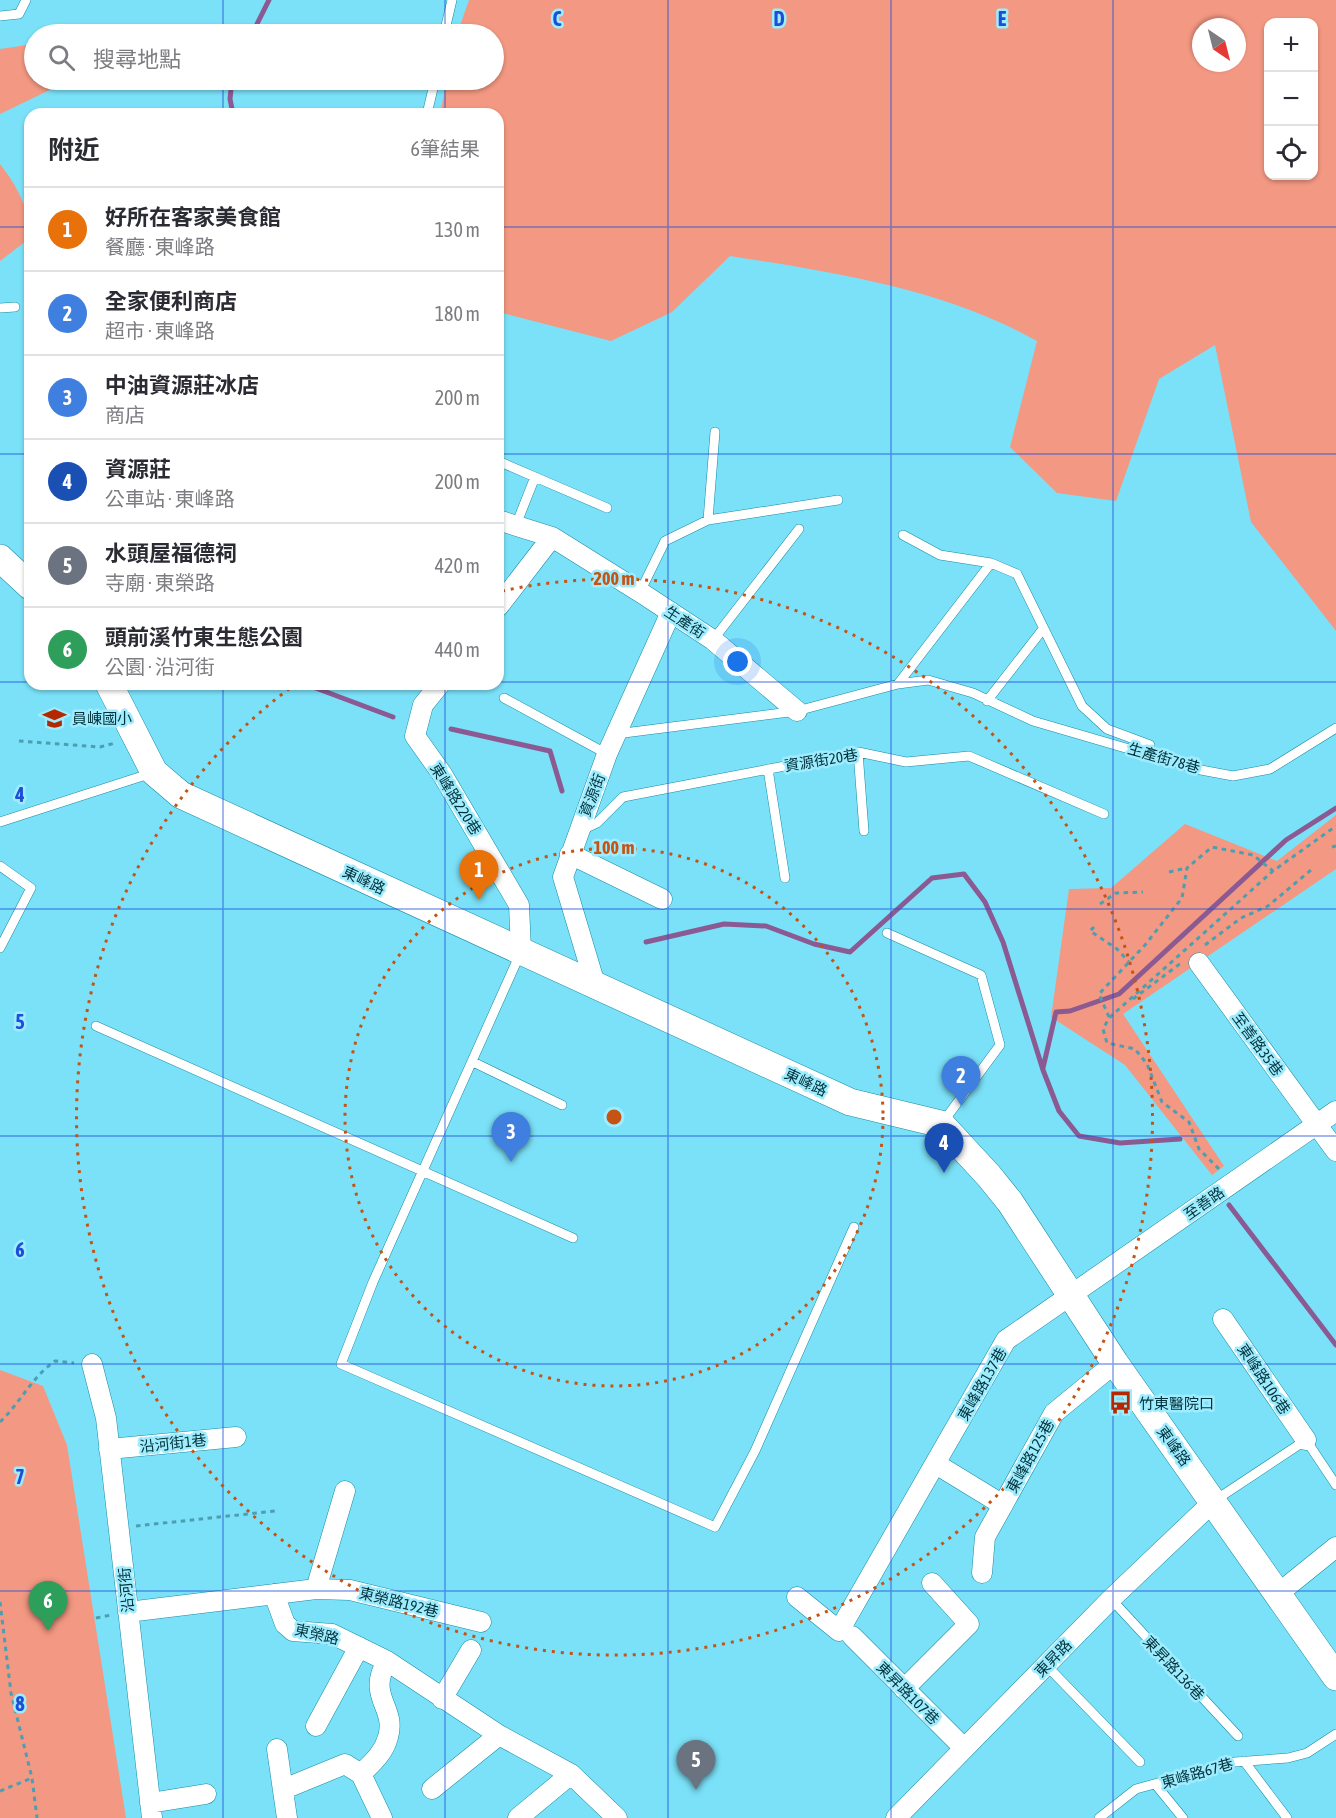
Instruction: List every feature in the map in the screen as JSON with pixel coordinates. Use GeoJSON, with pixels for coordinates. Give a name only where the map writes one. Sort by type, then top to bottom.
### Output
{"type":"FeatureCollection","features":[{"type":"Feature","properties":{"kind":"main road"},"geometry":{"type":"LineString","coordinates":[[0,558],[24,580]]}},
{"type":"Feature","properties":{"kind":"main road","name":"東峰路"},"geometry":{"type":"LineString","coordinates":[[115,691],[154,772],[181,795],[850,1102],[941,1124],[1010,1202],[1115,1363],[1336,1677]]}},
{"type":"Feature","properties":{"kind":"street","name":"生產街"},"geometry":{"type":"LineString","coordinates":[[507,523],[552,537],[671,612],[713,640],[797,711]]}},
{"type":"Feature","properties":{"kind":"street"},"geometry":{"type":"LineString","coordinates":[[504,599],[552,537]]}},
{"type":"Feature","properties":{"kind":"street","name":"資源街"},"geometry":{"type":"LineString","coordinates":[[595,984],[563,878],[577,833],[607,754],[671,612]]}},
{"type":"Feature","properties":{"kind":"street","name":"東峰路220巷"},"geometry":{"type":"LineString","coordinates":[[435,690],[423,705],[415,736],[442,774],[519,905],[521,951]]}},
{"type":"Feature","properties":{"kind":"street"},"geometry":{"type":"LineString","coordinates":[[570,854],[662,899]]}},
{"type":"Feature","properties":{"kind":"street","name":"至善路35巷"},"geometry":{"type":"LineString","coordinates":[[1195,957],[1336,1151]]}},
{"type":"Feature","properties":{"kind":"street","name":"至善路"},"geometry":{"type":"LineString","coordinates":[[1071,1296],[1336,1111]]}},
{"type":"Feature","properties":{"kind":"street","name":"東峰路137巷"},"geometry":{"type":"LineString","coordinates":[[845,1634],[936,1464],[1006,1341],[1071,1296]]}},
{"type":"Feature","properties":{"kind":"street","name":"東峰路106巷"},"geometry":{"type":"LineString","coordinates":[[1223,1319],[1306,1440]]}},
{"type":"Feature","properties":{"kind":"street","name":"東峰路125巷"},"geometry":{"type":"LineString","coordinates":[[982,1573],[985,1537],[1054,1413],[1115,1363]]}},
{"type":"Feature","properties":{"kind":"street","name":"沿河街"},"geometry":{"type":"LineString","coordinates":[[92,1364],[106,1418],[151,1810]]}},
{"type":"Feature","properties":{"kind":"street","name":"沿河街1巷"},"geometry":{"type":"LineString","coordinates":[[109,1449],[236,1437]]}},
{"type":"Feature","properties":{"kind":"street"},"geometry":{"type":"LineString","coordinates":[[936,1464],[1003,1505]]}},
{"type":"Feature","properties":{"kind":"street"},"geometry":{"type":"LineString","coordinates":[[316,1590],[345,1491]]}},
{"type":"Feature","properties":{"kind":"street","name":"東昇路"},"geometry":{"type":"LineString","coordinates":[[896,1818],[1111,1599],[1214,1501]]}},
{"type":"Feature","properties":{"kind":"street"},"geometry":{"type":"LineString","coordinates":[[1279,1593],[1336,1547]]}},
{"type":"Feature","properties":{"kind":"street"},"geometry":{"type":"LineString","coordinates":[[904,1689],[969,1624],[932,1583]]}},
{"type":"Feature","properties":{"kind":"street","name":"東榮路192巷"},"geometry":{"type":"LineString","coordinates":[[274,1594],[350,1590],[481,1622]]}},
{"type":"Feature","properties":{"kind":"street"},"geometry":{"type":"LineString","coordinates":[[128,1612],[274,1594]]}},
{"type":"Feature","properties":{"kind":"street","name":"東榮路"},"geometry":{"type":"LineString","coordinates":[[274,1594],[285,1624],[293,1631],[332,1634],[387,1662],[499,1735],[571,1774],[618,1818]]}},
{"type":"Feature","properties":{"kind":"street","name":"東昇路107巷"},"geometry":{"type":"LineString","coordinates":[[797,1597],[845,1634],[964,1749]]}},
{"type":"Feature","properties":{"kind":"street"},"geometry":{"type":"LineString","coordinates":[[316,1726],[359,1647]]}},
{"type":"Feature","properties":{"kind":"street"},"geometry":{"type":"LineString","coordinates":[[442,1699],[471,1650]]}},
{"type":"Feature","properties":{"kind":"street"},"geometry":{"type":"LineString","coordinates":[[361,1774],[378,1757],[389,1736],[387,1708],[378,1689],[379,1675],[387,1662]]}},
{"type":"Feature","properties":{"kind":"street"},"geometry":{"type":"LineString","coordinates":[[432,1790],[499,1735]]}},
{"type":"Feature","properties":{"kind":"street"},"geometry":{"type":"LineString","coordinates":[[277,1749],[287,1818]]}},
{"type":"Feature","properties":{"kind":"street"},"geometry":{"type":"LineString","coordinates":[[284,1789],[345,1764],[361,1774],[382,1818]]}},
{"type":"Feature","properties":{"kind":"street"},"geometry":{"type":"LineString","coordinates":[[518,1818],[571,1774]]}},
{"type":"Feature","properties":{"kind":"street"},"geometry":{"type":"LineString","coordinates":[[151,1810],[206,1794]]}},
{"type":"Feature","properties":{"kind":"lane"},"geometry":{"type":"LineString","coordinates":[[0,16],[19,14],[26,0]]}},
{"type":"Feature","properties":{"kind":"lane"},"geometry":{"type":"LineString","coordinates":[[446,24],[452,0]]}},
{"type":"Feature","properties":{"kind":"lane"},"geometry":{"type":"LineString","coordinates":[[429,108],[433,90]]}},
{"type":"Feature","properties":{"kind":"lane"},"geometry":{"type":"LineString","coordinates":[[0,308],[15,307]]}},
{"type":"Feature","properties":{"kind":"lane"},"geometry":{"type":"LineString","coordinates":[[708,520],[715,432]]}},
{"type":"Feature","properties":{"kind":"lane"},"geometry":{"type":"LineString","coordinates":[[504,464],[607,508]]}},
{"type":"Feature","properties":{"kind":"lane"},"geometry":{"type":"LineString","coordinates":[[507,523],[536,477]]}},
{"type":"Feature","properties":{"kind":"lane"},"geometry":{"type":"LineString","coordinates":[[640,592],[665,541],[708,520],[838,500]]}},
{"type":"Feature","properties":{"kind":"lane"},"geometry":{"type":"LineString","coordinates":[[713,640],[799,529]]}},
{"type":"Feature","properties":{"kind":"lane","name":"生產街78巷"},"geometry":{"type":"LineString","coordinates":[[903,535],[940,555],[991,563],[1017,574],[1082,705],[1107,729],[1150,745]]}},
{"type":"Feature","properties":{"kind":"lane"},"geometry":{"type":"LineString","coordinates":[[898,684],[991,563]]}},
{"type":"Feature","properties":{"kind":"lane"},"geometry":{"type":"LineString","coordinates":[[987,701],[1043,630]]}},
{"type":"Feature","properties":{"kind":"lane","name":"生產街78巷"},"geometry":{"type":"LineString","coordinates":[[616,734],[797,711],[898,684],[928,680],[973,693],[1033,721],[1201,770],[1233,776],[1270,769],[1336,728]]}},
{"type":"Feature","properties":{"kind":"lane"},"geometry":{"type":"LineString","coordinates":[[504,698],[607,754]]}},
{"type":"Feature","properties":{"kind":"lane"},"geometry":{"type":"LineString","coordinates":[[858,752],[864,831]]}},
{"type":"Feature","properties":{"kind":"lane","name":"資源街20巷"},"geometry":{"type":"LineString","coordinates":[[577,833],[597,823],[624,797],[858,752],[906,762],[969,756],[1104,814]]}},
{"type":"Feature","properties":{"kind":"lane"},"geometry":{"type":"LineString","coordinates":[[768,769],[785,878]]}},
{"type":"Feature","properties":{"kind":"lane"},"geometry":{"type":"LineString","coordinates":[[2,820],[154,772]]}},
{"type":"Feature","properties":{"kind":"lane"},"geometry":{"type":"LineString","coordinates":[[0,866],[31,888],[0,948]]}},
{"type":"Feature","properties":{"kind":"lane"},"geometry":{"type":"LineString","coordinates":[[887,933],[981,975],[1000,1045],[941,1124]]}},
{"type":"Feature","properties":{"kind":"lane"},"geometry":{"type":"LineString","coordinates":[[521,951],[373,1282],[341,1364],[715,1527],[755,1451],[854,1227]]}},
{"type":"Feature","properties":{"kind":"lane"},"geometry":{"type":"LineString","coordinates":[[96,1026],[573,1238]]}},
{"type":"Feature","properties":{"kind":"lane"},"geometry":{"type":"LineString","coordinates":[[473,1062],[562,1106]]}},
{"type":"Feature","properties":{"kind":"lane"},"geometry":{"type":"LineString","coordinates":[[1214,1501],[1306,1440]]}},
{"type":"Feature","properties":{"kind":"lane","name":"東峰路106巷"},"geometry":{"type":"LineString","coordinates":[[1306,1440],[1336,1485]]}},
{"type":"Feature","properties":{"kind":"lane","name":"東昇路136巷"},"geometry":{"type":"LineString","coordinates":[[1111,1599],[1238,1736]]}},
{"type":"Feature","properties":{"kind":"lane"},"geometry":{"type":"LineString","coordinates":[[1046,1665],[1140,1762]]}},
{"type":"Feature","properties":{"kind":"lane","name":"東峰路67巷"},"geometry":{"type":"LineString","coordinates":[[1099,1818],[1136,1789],[1244,1761],[1288,1758],[1307,1753],[1336,1734]]}},
{"type":"Feature","properties":{"kind":"lane"},"geometry":{"type":"LineString","coordinates":[[1244,1761],[1287,1818]]}},
{"type":"Feature","properties":{"kind":"lane"},"geometry":{"type":"LineString","coordinates":[[1156,1785],[1184,1818]]}},
{"type":"Feature","properties":{"kind":"path"},"geometry":{"type":"LineString","coordinates":[[19,741],[100,747],[137,738]]}},
{"type":"Feature","properties":{"kind":"path"},"geometry":{"type":"LineString","coordinates":[[1233,1183],[1199,1149],[1189,1122],[1162,1102],[1147,1064],[1135,1049],[1107,1043],[1103,1029],[1109,1018],[1273,871],[1336,826]]}},
{"type":"Feature","properties":{"kind":"path"},"geometry":{"type":"LineString","coordinates":[[1169,872],[1187,868],[1212,847],[1260,858],[1273,871]]}},
{"type":"Feature","properties":{"kind":"path"},"geometry":{"type":"LineString","coordinates":[[1109,1018],[1099,994],[1182,898],[1187,868]]}},
{"type":"Feature","properties":{"kind":"path"},"geometry":{"type":"LineString","coordinates":[[1109,1018],[1195,957],[1241,918],[1268,906],[1311,870]]}},
{"type":"Feature","properties":{"kind":"path"},"geometry":{"type":"LineString","coordinates":[[1100,904],[1116,893],[1143,892]]}},
{"type":"Feature","properties":{"kind":"path"},"geometry":{"type":"LineString","coordinates":[[1094,927],[1090,931],[1117,949],[1129,962]]}},
{"type":"Feature","properties":{"kind":"path"},"geometry":{"type":"LineString","coordinates":[[0,1422],[14,1409],[37,1374],[55,1361],[92,1364]]}},
{"type":"Feature","properties":{"kind":"path"},"geometry":{"type":"LineString","coordinates":[[120,1528],[275,1511]]}},
{"type":"Feature","properties":{"kind":"path"},"geometry":{"type":"LineString","coordinates":[[0,1602],[11,1693],[32,1778],[37,1818]]}},
{"type":"Feature","properties":{"kind":"path"},"geometry":{"type":"LineString","coordinates":[[0,1791],[32,1778]]}},
{"type":"Feature","properties":{"kind":"shaded area"},"geometry":{"type":"Polygon","coordinates":[[[469,0],[1336,0],[1336,631],[1251,522],[1215,345],[1159,379],[1116,501],[1057,493],[1010,447],[1037,341],[1002,323],[927,295],[848,276],[730,256],[672,312],[611,341],[504,314],[504,108],[441,108],[445,90],[504,90],[504,24],[461,24],[469,0]]]}},
{"type":"Feature","properties":{"kind":"shaded area"},"geometry":{"type":"Polygon","coordinates":[[[24,45],[24,90],[50,90],[0,114],[0,49],[24,45]]]}},
{"type":"Feature","properties":{"kind":"shaded area"},"geometry":{"type":"Polygon","coordinates":[[[0,164],[12,181],[24,206],[24,243],[0,261],[0,164]]]}},
{"type":"Feature","properties":{"kind":"shaded area"},"geometry":{"type":"Polygon","coordinates":[[[1336,815],[1336,869],[1123,1014],[1224,1166],[1212,1175],[1125,1065],[1051,1017],[1069,889],[1111,888],[1185,824],[1277,861],[1336,815]]]}},
{"type":"Feature","properties":{"kind":"shaded area"},"geometry":{"type":"Polygon","coordinates":[[[0,1370],[43,1386],[67,1445],[126,1818],[0,1818],[0,1370]]]}},
{"type":"Feature","properties":{"kind":"waterway"},"geometry":{"type":"LineString","coordinates":[[257,24],[269,0]]}},
{"type":"Feature","properties":{"kind":"waterway"},"geometry":{"type":"LineString","coordinates":[[231,90],[232,108]]}},
{"type":"Feature","properties":{"kind":"waterway"},"geometry":{"type":"LineString","coordinates":[[321,690],[393,717]]}},
{"type":"Feature","properties":{"kind":"waterway"},"geometry":{"type":"LineString","coordinates":[[451,729],[550,751],[562,791]]}},
{"type":"Feature","properties":{"kind":"waterway"},"geometry":{"type":"LineString","coordinates":[[1043,1068],[1056,1012],[1070,1011],[1119,994],[1286,840],[1336,808]]}},
{"type":"Feature","properties":{"kind":"waterway"},"geometry":{"type":"LineString","coordinates":[[646,942],[724,924],[766,926],[814,944],[850,952],[932,878],[964,874],[985,902],[1003,942],[1043,1070],[1059,1111],[1079,1136],[1120,1143],[1180,1139]]}},
{"type":"Feature","properties":{"kind":"waterway"},"geometry":{"type":"LineString","coordinates":[[1229,1205],[1336,1345]]}},
{"type":"Feature","properties":{"kind":"place","name":"員崠國小"},"geometry":{"type":"Point","coordinates":[54,718]}},
{"type":"Feature","properties":{"kind":"place","name":"好所在客家美食館"},"geometry":{"type":"Point","coordinates":[479,900]}},
{"type":"Feature","properties":{"kind":"place","name":"全家便利商店"},"geometry":{"type":"Point","coordinates":[961,1106]}},
{"type":"Feature","properties":{"kind":"place","name":"中油資源莊冰店"},"geometry":{"type":"Point","coordinates":[511,1162]}},
{"type":"Feature","properties":{"kind":"place","name":"資源莊"},"geometry":{"type":"Point","coordinates":[944,1173]}},
{"type":"Feature","properties":{"kind":"place","name":"竹東醫院口"},"geometry":{"type":"Point","coordinates":[1121,1403]}},
{"type":"Feature","properties":{"kind":"place","name":"頭前溪竹東生態公園"},"geometry":{"type":"Point","coordinates":[48,1631]}},
{"type":"Feature","properties":{"kind":"place","name":"水頭屋福德祠"},"geometry":{"type":"Point","coordinates":[696,1790]}}]}
